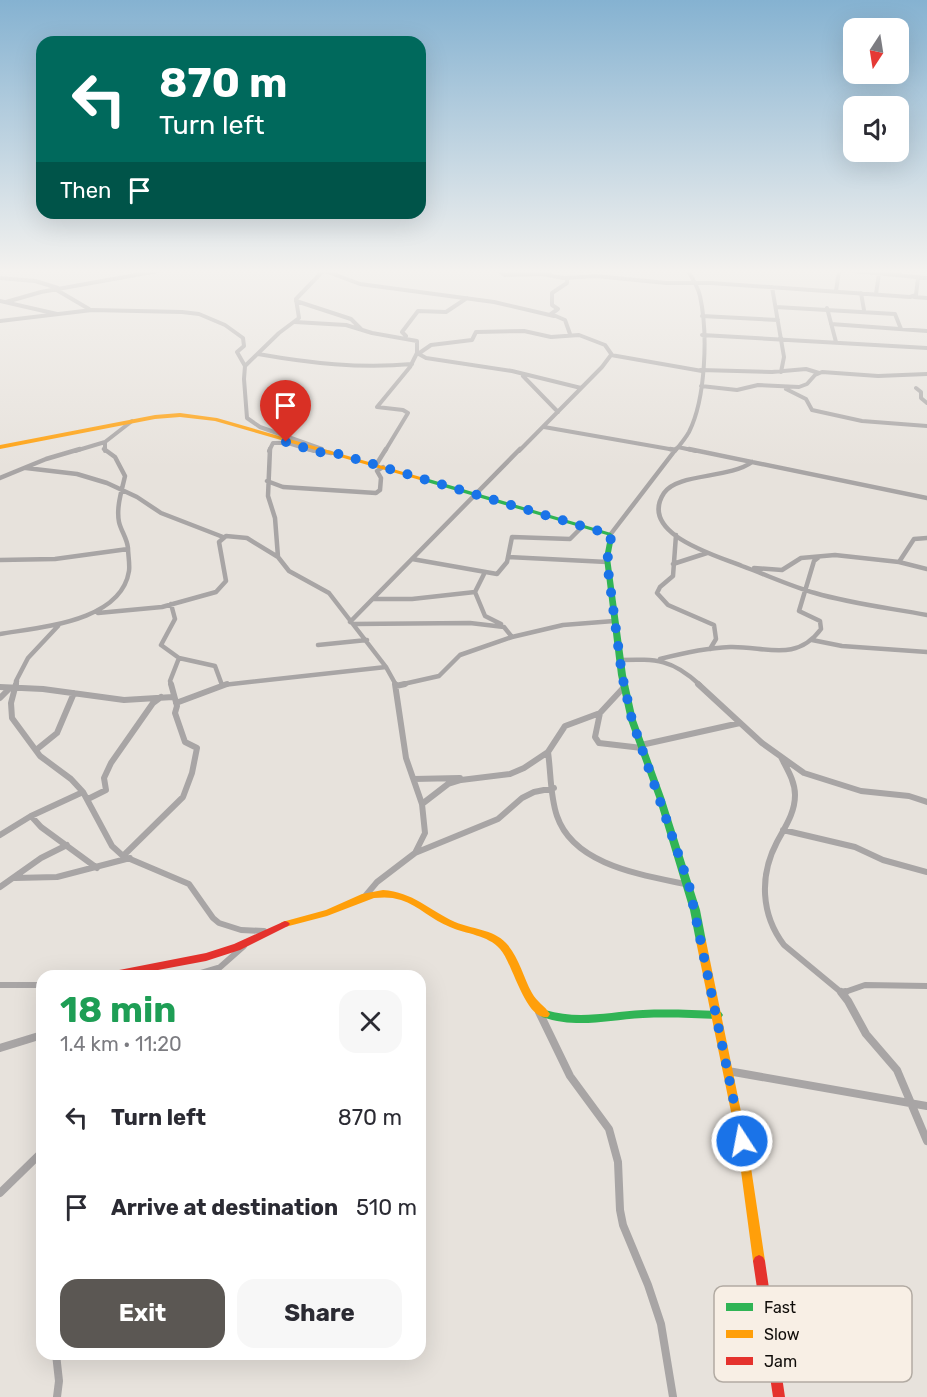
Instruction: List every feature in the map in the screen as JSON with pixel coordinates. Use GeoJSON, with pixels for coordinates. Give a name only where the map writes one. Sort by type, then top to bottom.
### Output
{"type":"FeatureCollection","features":[{"type":"Feature","properties":{"kind":"street"},"geometry":{"type":"LineString","coordinates":[[241,336],[244,346],[237,352],[245,366]]}},
{"type":"Feature","properties":{"kind":"street"},"geometry":{"type":"LineString","coordinates":[[276,336],[245,366],[242,379],[246,398],[245,412],[249,420],[266,429],[339,454],[610,535]]}},
{"type":"Feature","properties":{"kind":"street"},"geometry":{"type":"LineString","coordinates":[[395,336],[417,341]]}},
{"type":"Feature","properties":{"kind":"street"},"geometry":{"type":"LineString","coordinates":[[267,481],[283,487],[376,493],[380,490],[381,481],[377,471],[408,413],[404,410],[377,407],[417,353],[417,339],[409,336]]}},
{"type":"Feature","properties":{"kind":"street"},"geometry":{"type":"LineString","coordinates":[[417,353],[430,345],[472,340],[473,336]]}},
{"type":"Feature","properties":{"kind":"street"},"geometry":{"type":"LineString","coordinates":[[544,336],[551,338],[560,336]]}},
{"type":"Feature","properties":{"kind":"street"},"geometry":{"type":"LineString","coordinates":[[584,336],[605,345],[612,355],[701,370],[781,372],[807,369],[820,373],[878,376],[927,374]]}},
{"type":"Feature","properties":{"kind":"street"},"geometry":{"type":"LineString","coordinates":[[702,336],[700,386],[692,426],[610,535],[607,562],[620,660],[632,720],[689,885],[718,1015],[742,1141],[763,1286]]}},
{"type":"Feature","properties":{"kind":"street"},"geometry":{"type":"LineString","coordinates":[[726,336],[927,348]]}},
{"type":"Feature","properties":{"kind":"street"},"geometry":{"type":"LineString","coordinates":[[834,336],[836,342]]}},
{"type":"Feature","properties":{"kind":"street"},"geometry":{"type":"LineString","coordinates":[[781,339],[784,357],[781,372]]}},
{"type":"Feature","properties":{"kind":"street"},"geometry":{"type":"LineString","coordinates":[[417,353],[431,359],[519,373],[581,388]]}},
{"type":"Feature","properties":{"kind":"street"},"geometry":{"type":"LineString","coordinates":[[258,354],[345,364],[386,366],[411,364]]}},
{"type":"Feature","properties":{"kind":"street"},"geometry":{"type":"LineString","coordinates":[[352,623],[494,474],[544,427],[612,355]]}},
{"type":"Feature","properties":{"kind":"street"},"geometry":{"type":"LineString","coordinates":[[519,373],[558,412]]}},
{"type":"Feature","properties":{"kind":"street"},"geometry":{"type":"LineString","coordinates":[[700,386],[735,390],[756,385],[805,386],[820,373]]}},
{"type":"Feature","properties":{"kind":"street"},"geometry":{"type":"LineString","coordinates":[[780,386],[806,399],[812,410],[862,421],[927,426]]}},
{"type":"Feature","properties":{"kind":"street"},"geometry":{"type":"LineString","coordinates":[[916,388],[921,392],[921,398],[927,403]]}},
{"type":"Feature","properties":{"kind":"street"},"geometry":{"type":"LineString","coordinates":[[0,447],[170,415],[209,418],[322,448]]}},
{"type":"Feature","properties":{"kind":"street"},"geometry":{"type":"LineString","coordinates":[[0,478],[105,442],[132,421]]}},
{"type":"Feature","properties":{"kind":"street"},"geometry":{"type":"LineString","coordinates":[[544,427],[752,462],[927,498]]}},
{"type":"Feature","properties":{"kind":"street"},"geometry":{"type":"LineString","coordinates":[[85,617],[99,610],[115,597],[127,577],[127,540],[119,521],[124,472],[115,457],[104,450],[105,442]]}},
{"type":"Feature","properties":{"kind":"street"},"geometry":{"type":"LineString","coordinates":[[278,557],[275,518],[268,496],[267,481],[270,462],[268,452],[273,443],[286,442],[318,452],[339,454]]}},
{"type":"Feature","properties":{"kind":"street"},"geometry":{"type":"LineString","coordinates":[[752,462],[735,473],[707,475],[667,488],[663,493],[659,509],[664,525],[676,535],[707,553],[805,590],[879,608],[927,615]]}},
{"type":"Feature","properties":{"kind":"street"},"geometry":{"type":"LineString","coordinates":[[26,468],[82,475],[123,490],[161,513],[223,537],[233,535],[244,537],[278,557],[289,571],[328,593],[367,639],[396,686],[402,740],[422,804],[425,833],[414,853]]}},
{"type":"Feature","properties":{"kind":"street"},"geometry":{"type":"LineString","coordinates":[[412,559],[484,574],[501,572],[513,543],[511,538],[513,536],[570,539],[583,526]]}},
{"type":"Feature","properties":{"kind":"street"},"geometry":{"type":"LineString","coordinates":[[676,535],[673,576],[658,589],[658,596],[670,608],[691,613],[714,625],[717,639],[710,649]]}},
{"type":"Feature","properties":{"kind":"street"},"geometry":{"type":"LineString","coordinates":[[0,634],[58,626],[108,611],[145,610],[212,593],[225,585],[226,576],[220,545],[223,537]]}},
{"type":"Feature","properties":{"kind":"street"},"geometry":{"type":"LineString","coordinates":[[899,562],[914,539],[927,538]]}},
{"type":"Feature","properties":{"kind":"street"},"geometry":{"type":"LineString","coordinates":[[0,561],[54,559],[128,549]]}},
{"type":"Feature","properties":{"kind":"street"},"geometry":{"type":"LineString","coordinates":[[673,564],[707,553]]}},
{"type":"Feature","properties":{"kind":"street"},"geometry":{"type":"LineString","coordinates":[[744,566],[782,570],[798,559],[839,555],[899,562],[927,569]]}},
{"type":"Feature","properties":{"kind":"street"},"geometry":{"type":"LineString","coordinates":[[508,557],[607,562]]}},
{"type":"Feature","properties":{"kind":"street"},"geometry":{"type":"LineString","coordinates":[[620,660],[657,659],[710,649],[737,647],[766,652],[791,651],[812,640],[820,632],[821,624],[816,619],[800,613],[814,561],[819,557]]}},
{"type":"Feature","properties":{"kind":"street"},"geometry":{"type":"LineString","coordinates":[[484,574],[475,592],[485,616],[504,627],[512,637]]}},
{"type":"Feature","properties":{"kind":"street"},"geometry":{"type":"LineString","coordinates":[[373,599],[412,599],[475,592]]}},
{"type":"Feature","properties":{"kind":"street"},"geometry":{"type":"LineString","coordinates":[[171,604],[175,619],[161,644],[179,658],[215,666],[222,685]]}},
{"type":"Feature","properties":{"kind":"street"},"geometry":{"type":"LineString","coordinates":[[352,623],[372,621],[414,624],[462,622],[504,627]]}},
{"type":"Feature","properties":{"kind":"street"},"geometry":{"type":"LineString","coordinates":[[396,686],[439,675],[460,655],[512,637],[563,625],[614,621]]}},
{"type":"Feature","properties":{"kind":"street"},"geometry":{"type":"LineString","coordinates":[[0,699],[17,681],[28,658],[58,626]]}},
{"type":"Feature","properties":{"kind":"street"},"geometry":{"type":"LineString","coordinates":[[318,645],[367,639]]}},
{"type":"Feature","properties":{"kind":"street"},"geometry":{"type":"LineString","coordinates":[[812,640],[842,646],[927,652]]}},
{"type":"Feature","properties":{"kind":"street"},"geometry":{"type":"LineString","coordinates":[[15,878],[37,880],[97,868],[126,857],[178,802],[190,785],[192,766],[198,750],[185,742],[175,713],[176,703],[172,696],[170,681],[179,658]]}},
{"type":"Feature","properties":{"kind":"street"},"geometry":{"type":"LineString","coordinates":[[657,659],[683,670],[740,723],[804,773],[873,794],[917,797],[927,802]]}},
{"type":"Feature","properties":{"kind":"street"},"geometry":{"type":"LineString","coordinates":[[176,703],[222,685],[237,682],[267,682],[386,667]]}},
{"type":"Feature","properties":{"kind":"street"},"geometry":{"type":"LineString","coordinates":[[625,686],[614,692],[600,713],[595,737],[599,743],[641,747],[740,723]]}},
{"type":"Feature","properties":{"kind":"street"},"geometry":{"type":"LineString","coordinates":[[0,687],[75,693],[124,700],[172,696]]}},
{"type":"Feature","properties":{"kind":"street"},"geometry":{"type":"LineString","coordinates":[[12,688],[12,718],[47,762],[72,779],[83,792],[112,846],[126,857],[189,884],[213,919],[220,924],[241,931],[264,931],[327,913],[366,895],[386,894],[418,902],[451,924],[495,939],[507,949],[521,982],[539,1012],[565,1068],[609,1129],[612,1137],[620,1176],[620,1210],[623,1225],[648,1285],[661,1324],[673,1397]]}},
{"type":"Feature","properties":{"kind":"street"},"geometry":{"type":"LineString","coordinates":[[36,750],[50,743],[58,732],[75,693]]}},
{"type":"Feature","properties":{"kind":"street"},"geometry":{"type":"LineString","coordinates":[[88,799],[106,790],[104,778],[111,763],[153,703],[163,697]]}},
{"type":"Feature","properties":{"kind":"street"},"geometry":{"type":"LineString","coordinates":[[414,779],[467,778],[513,772],[548,752],[566,725],[600,713]]}},
{"type":"Feature","properties":{"kind":"street"},"geometry":{"type":"LineString","coordinates":[[548,752],[554,788],[553,800],[561,826],[567,836],[596,857],[633,872],[689,885]]}},
{"type":"Feature","properties":{"kind":"street"},"geometry":{"type":"LineString","coordinates":[[781,757],[796,791],[794,808],[771,856],[764,888],[770,923],[784,946],[843,993],[866,1033],[887,1055],[897,1070],[927,1142]]}},
{"type":"Feature","properties":{"kind":"street"},"geometry":{"type":"LineString","coordinates":[[422,804],[440,787],[467,778]]}},
{"type":"Feature","properties":{"kind":"street"},"geometry":{"type":"LineString","coordinates":[[366,895],[377,882],[414,853],[498,819],[522,798],[534,792],[554,788]]}},
{"type":"Feature","properties":{"kind":"street"},"geometry":{"type":"LineString","coordinates":[[0,836],[31,816],[83,792]]}},
{"type":"Feature","properties":{"kind":"street"},"geometry":{"type":"LineString","coordinates":[[31,816],[41,827],[97,868]]}},
{"type":"Feature","properties":{"kind":"street"},"geometry":{"type":"LineString","coordinates":[[783,830],[855,847],[883,860],[927,872]]}},
{"type":"Feature","properties":{"kind":"street"},"geometry":{"type":"LineString","coordinates":[[1,888],[41,858],[67,845]]}},
{"type":"Feature","properties":{"kind":"street"},"geometry":{"type":"LineString","coordinates":[[217,970],[264,931]]}},
{"type":"Feature","properties":{"kind":"street"},"geometry":{"type":"LineString","coordinates":[[142,970],[181,963],[247,943]]}},
{"type":"Feature","properties":{"kind":"street"},"geometry":{"type":"LineString","coordinates":[[210,970],[220,967]]}},
{"type":"Feature","properties":{"kind":"street"},"geometry":{"type":"LineString","coordinates":[[0,985],[36,985]]}},
{"type":"Feature","properties":{"kind":"street"},"geometry":{"type":"LineString","coordinates":[[843,993],[865,985],[927,986]]}},
{"type":"Feature","properties":{"kind":"street"},"geometry":{"type":"LineString","coordinates":[[539,1012],[557,1018],[573,1019],[666,1013],[718,1015]]}},
{"type":"Feature","properties":{"kind":"street"},"geometry":{"type":"LineString","coordinates":[[0,1048],[36,1037]]}},
{"type":"Feature","properties":{"kind":"street"},"geometry":{"type":"LineString","coordinates":[[728,1071],[927,1106]]}},
{"type":"Feature","properties":{"kind":"street"},"geometry":{"type":"LineString","coordinates":[[0,1193],[36,1158]]}},
{"type":"Feature","properties":{"kind":"street"},"geometry":{"type":"LineString","coordinates":[[57,1360],[59,1381],[57,1397]]}},
{"type":"Feature","properties":{"kind":"street"},"geometry":{"type":"LineString","coordinates":[[777,1382],[779,1397]]}},
{"type":"Feature","properties":{"kind":"traffic: fast"},"geometry":{"type":"LineString","coordinates":[[422,479],[609,534],[611,537],[607,558],[622,675],[632,720],[660,797],[695,910],[701,941]]}},
{"type":"Feature","properties":{"kind":"traffic: fast"},"geometry":{"type":"LineString","coordinates":[[545,1014],[557,1018],[581,1020],[643,1014],[718,1015]]}},
{"type":"Feature","properties":{"kind":"traffic: slow"},"geometry":{"type":"LineString","coordinates":[[0,447],[155,417],[180,415],[215,419],[422,479]]}},
{"type":"Feature","properties":{"kind":"traffic: slow"},"geometry":{"type":"LineString","coordinates":[[285,924],[324,914],[374,894],[393,894],[403,897],[448,923],[488,936],[500,943],[510,956],[531,1000],[545,1014]]}},
{"type":"Feature","properties":{"kind":"traffic: slow"},"geometry":{"type":"LineString","coordinates":[[701,941],[742,1141],[759,1261]]}},
{"type":"Feature","properties":{"kind":"traffic: jam"},"geometry":{"type":"LineString","coordinates":[[140,970],[206,957],[237,947],[285,924]]}},
{"type":"Feature","properties":{"kind":"traffic: jam"},"geometry":{"type":"LineString","coordinates":[[759,1261],[763,1286]]}},
{"type":"Feature","properties":{"kind":"traffic: jam"},"geometry":{"type":"LineString","coordinates":[[777,1382],[779,1397]]}},
{"type":"Feature","properties":{"kind":"route"},"geometry":{"type":"LineString","coordinates":[[286,442],[318,452],[339,454],[474,496],[595,529],[611,537],[607,562],[622,675],[632,720],[689,885],[718,1015],[742,1141]]}}]}
